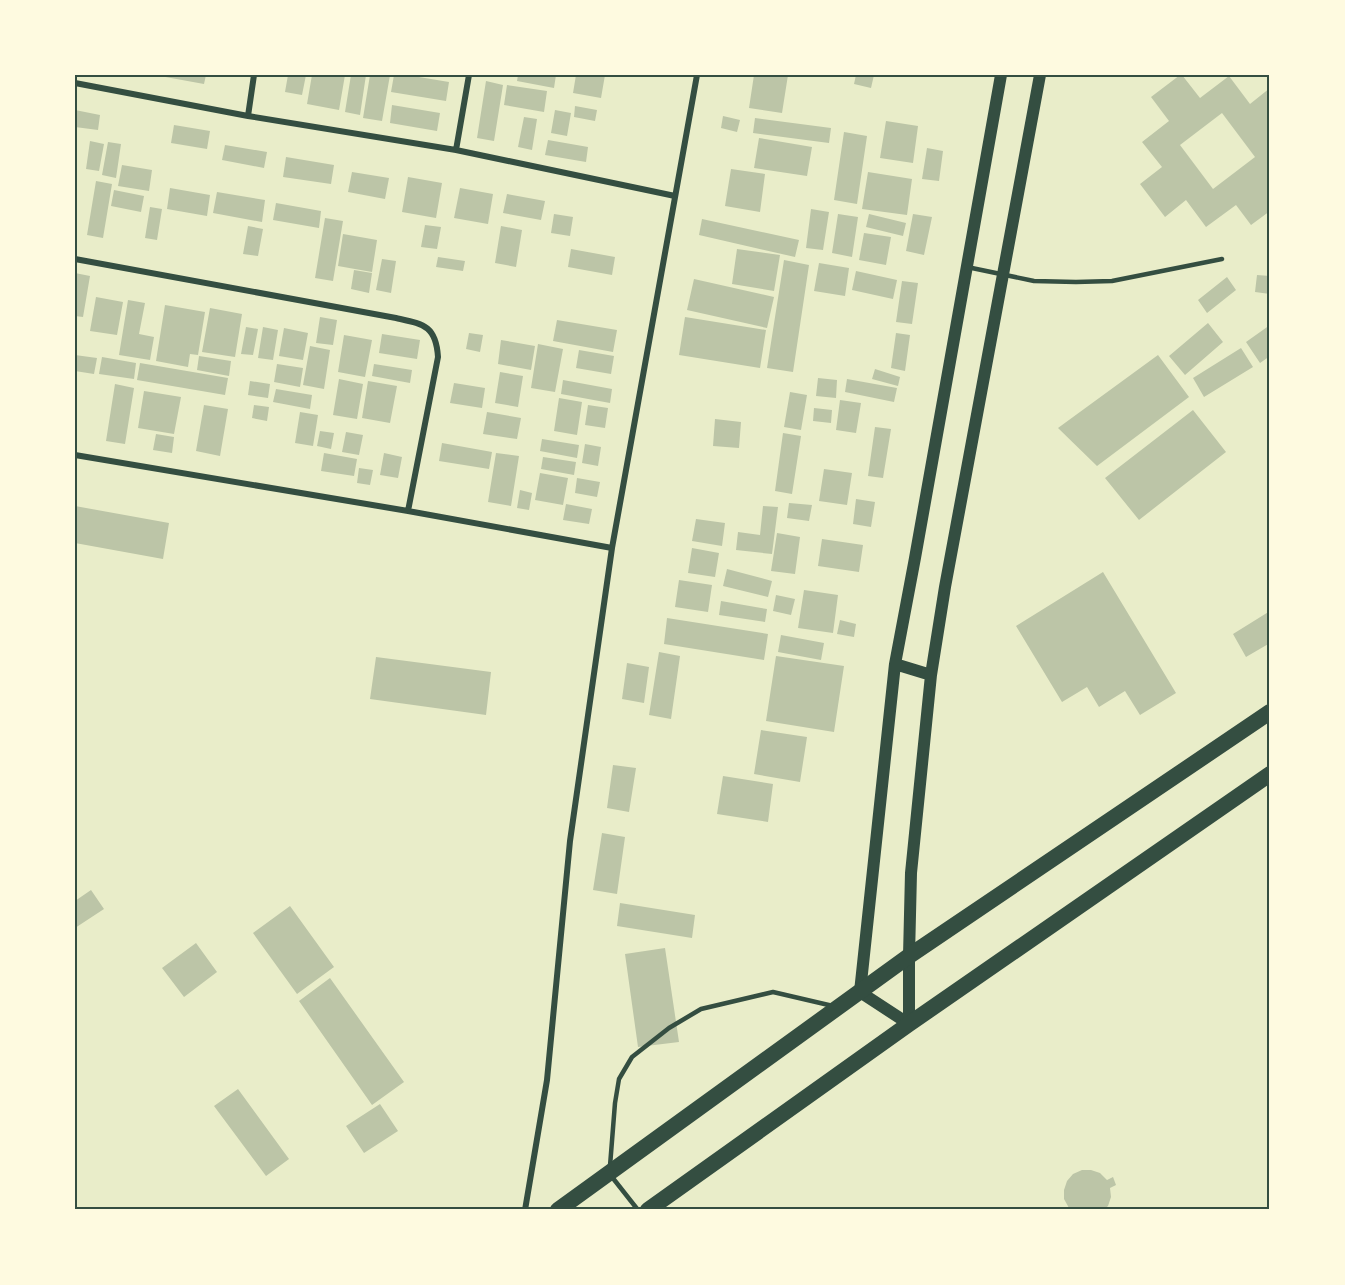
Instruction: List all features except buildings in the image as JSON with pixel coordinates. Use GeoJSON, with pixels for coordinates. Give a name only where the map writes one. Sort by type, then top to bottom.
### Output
{"type":"FeatureCollection","features":[{"type":"Feature","properties":{"kind":"highway"},"geometry":{"type":"LineString","coordinates":[[558,1210],[909,956],[1270,712]]}},
{"type":"Feature","properties":{"kind":"highway"},"geometry":{"type":"LineString","coordinates":[[648,1210],[909,1024],[1270,774]]}},
{"type":"Feature","properties":{"kind":"main road"},"geometry":{"type":"LineString","coordinates":[[909,1024],[860,992],[895,664],[1001,75]]}},
{"type":"Feature","properties":{"kind":"main road"},"geometry":{"type":"LineString","coordinates":[[909,1024],[911,873],[931,675],[945,587],[1040,75]]}},
{"type":"Feature","properties":{"kind":"main road"},"geometry":{"type":"LineString","coordinates":[[895,664],[931,675]]}},
{"type":"Feature","properties":{"kind":"street"},"geometry":{"type":"LineString","coordinates":[[248,116],[254,75]]}},
{"type":"Feature","properties":{"kind":"street"},"geometry":{"type":"LineString","coordinates":[[456,150],[469,75]]}},
{"type":"Feature","properties":{"kind":"street"},"geometry":{"type":"LineString","coordinates":[[525,1210],[547,1080],[570,841],[612,548],[697,75]]}},
{"type":"Feature","properties":{"kind":"street"},"geometry":{"type":"LineString","coordinates":[[75,83],[248,116],[456,150],[675,196]]}},
{"type":"Feature","properties":{"kind":"street"},"geometry":{"type":"LineString","coordinates":[[75,259],[396,318],[418,323],[432,331],[437,344],[438,357],[408,511]]}},
{"type":"Feature","properties":{"kind":"street"},"geometry":{"type":"LineString","coordinates":[[75,455],[612,548]]}},
{"type":"Feature","properties":{"kind":"lane"},"geometry":{"type":"LineString","coordinates":[[967,267],[1034,281],[1112,281],[1222,259]]}},
{"type":"Feature","properties":{"kind":"lane"},"geometry":{"type":"LineString","coordinates":[[638,1210],[610,1173],[619,1078],[632,1057],[669,1028],[701,1009],[774,992],[837,1007]]}}]}
